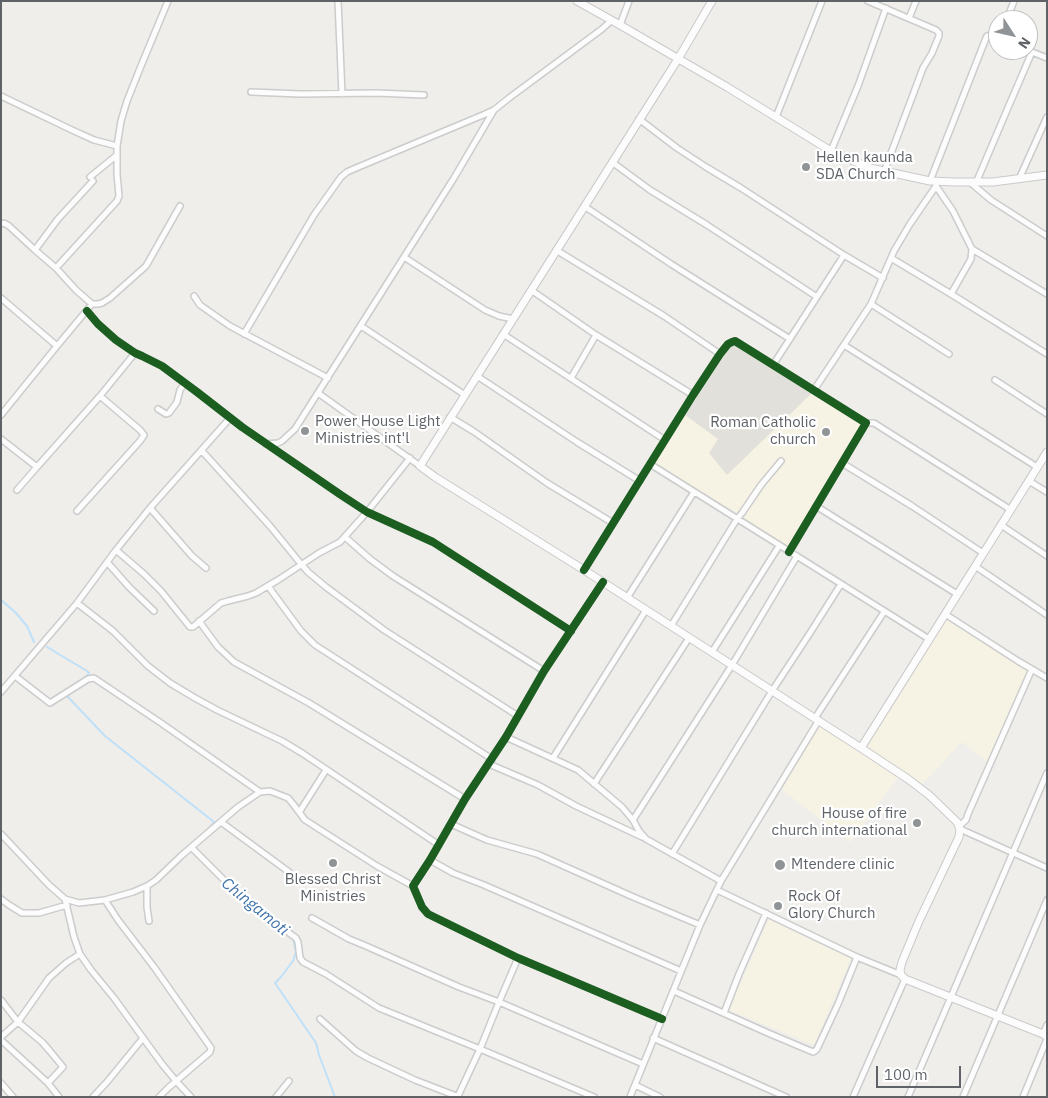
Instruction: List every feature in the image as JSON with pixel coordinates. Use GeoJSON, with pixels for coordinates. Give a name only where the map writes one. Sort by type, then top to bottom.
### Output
{"type":"FeatureCollection","features":[{"type":"Feature","properties":{"kind":"main road"},"geometry":{"type":"LineString","coordinates":[[577,1],[776,117],[832,152],[856,162],[884,172],[934,183],[973,183],[1047,175]]}},
{"type":"Feature","properties":{"kind":"main road"},"geometry":{"type":"LineString","coordinates":[[712,1],[678,59],[420,466],[862,748],[929,795],[954,819],[959,828],[959,837],[902,962],[900,970],[903,977],[1045,1037]]}},
{"type":"Feature","properties":{"kind":"main road"},"geometry":{"type":"LineString","coordinates":[[862,748],[1047,452]]}},
{"type":"Feature","properties":{"kind":"street"},"geometry":{"type":"LineString","coordinates":[[56,268],[119,196],[117,146],[121,121],[168,1]]}},
{"type":"Feature","properties":{"kind":"street"},"geometry":{"type":"LineString","coordinates":[[338,1],[342,94]]}},
{"type":"Feature","properties":{"kind":"street"},"geometry":{"type":"LineString","coordinates":[[620,25],[629,1]]}},
{"type":"Feature","properties":{"kind":"street"},"geometry":{"type":"LineString","coordinates":[[776,117],[822,1]]}},
{"type":"Feature","properties":{"kind":"street"},"geometry":{"type":"LineString","coordinates":[[909,18],[916,1]]}},
{"type":"Feature","properties":{"kind":"street"},"geometry":{"type":"LineString","coordinates":[[870,2],[940,33],[932,54],[923,68],[884,172]]}},
{"type":"Feature","properties":{"kind":"street"},"geometry":{"type":"LineString","coordinates":[[832,152],[886,8]]}},
{"type":"Feature","properties":{"kind":"street"},"geometry":{"type":"LineString","coordinates":[[244,334],[314,215],[341,177],[356,168],[494,110],[612,20]]}},
{"type":"Feature","properties":{"kind":"street"},"geometry":{"type":"LineString","coordinates":[[814,390],[872,304],[891,258],[934,183],[988,36]]}},
{"type":"Feature","properties":{"kind":"street"},"geometry":{"type":"LineString","coordinates":[[1026,60],[973,183],[991,200],[1047,236]]}},
{"type":"Feature","properties":{"kind":"street"},"geometry":{"type":"LineString","coordinates":[[251,92],[424,95]]}},
{"type":"Feature","properties":{"kind":"street"},"geometry":{"type":"LineString","coordinates":[[1,96],[94,140],[117,146]]}},
{"type":"Feature","properties":{"kind":"street"},"geometry":{"type":"LineString","coordinates":[[266,444],[278,443],[295,429],[454,178],[494,110]]}},
{"type":"Feature","properties":{"kind":"street"},"geometry":{"type":"LineString","coordinates":[[1019,179],[1047,117]]}},
{"type":"Feature","properties":{"kind":"street"},"geometry":{"type":"LineString","coordinates":[[639,119],[706,167],[883,278]]}},
{"type":"Feature","properties":{"kind":"street"},"geometry":{"type":"LineString","coordinates":[[35,250],[92,179],[117,155]]}},
{"type":"Feature","properties":{"kind":"street"},"geometry":{"type":"LineString","coordinates":[[612,162],[650,190],[817,297]]}},
{"type":"Feature","properties":{"kind":"street"},"geometry":{"type":"LineString","coordinates":[[934,183],[953,211],[972,249],[971,259],[951,294]]}},
{"type":"Feature","properties":{"kind":"street"},"geometry":{"type":"LineString","coordinates":[[1,224],[4,223],[9,226],[56,268],[92,304],[102,303],[146,266],[180,206]]}},
{"type":"Feature","properties":{"kind":"street"},"geometry":{"type":"LineString","coordinates":[[584,206],[790,339]]}},
{"type":"Feature","properties":{"kind":"street"},"geometry":{"type":"LineString","coordinates":[[972,249],[1047,294]]}},
{"type":"Feature","properties":{"kind":"street"},"geometry":{"type":"LineString","coordinates":[[556,250],[664,316],[720,354]]}},
{"type":"Feature","properties":{"kind":"street"},"geometry":{"type":"LineString","coordinates":[[773,365],[844,255]]}},
{"type":"Feature","properties":{"kind":"street"},"geometry":{"type":"LineString","coordinates":[[404,257],[485,310],[513,319]]}},
{"type":"Feature","properties":{"kind":"street"},"geometry":{"type":"LineString","coordinates":[[891,258],[1047,354]]}},
{"type":"Feature","properties":{"kind":"street"},"geometry":{"type":"LineString","coordinates":[[531,290],[596,335],[693,395]]}},
{"type":"Feature","properties":{"kind":"street"},"geometry":{"type":"LineString","coordinates":[[194,296],[200,305],[230,326],[328,378]]}},
{"type":"Feature","properties":{"kind":"street"},"geometry":{"type":"LineString","coordinates":[[1,298],[57,346]]}},
{"type":"Feature","properties":{"kind":"street"},"geometry":{"type":"LineString","coordinates":[[1,415],[92,304]]}},
{"type":"Feature","properties":{"kind":"street"},"geometry":{"type":"LineString","coordinates":[[872,304],[949,354]]}},
{"type":"Feature","properties":{"kind":"street"},"geometry":{"type":"LineString","coordinates":[[87,311],[106,332],[135,353],[162,366],[266,444],[367,512],[433,542],[571,631]]}},
{"type":"Feature","properties":{"kind":"street"},"geometry":{"type":"LineString","coordinates":[[361,326],[465,395]]}},
{"type":"Feature","properties":{"kind":"street"},"geometry":{"type":"LineString","coordinates":[[503,334],[666,440]]}},
{"type":"Feature","properties":{"kind":"street"},"geometry":{"type":"LineString","coordinates":[[571,378],[596,335]]}},
{"type":"Feature","properties":{"kind":"street"},"geometry":{"type":"LineString","coordinates":[[584,570],[720,354],[728,344],[735,341],[866,423],[874,423],[1011,510]]}},
{"type":"Feature","properties":{"kind":"street"},"geometry":{"type":"LineString","coordinates":[[844,345],[1037,467]]}},
{"type":"Feature","properties":{"kind":"street"},"geometry":{"type":"LineString","coordinates":[[17,490],[100,396],[135,353]]}},
{"type":"Feature","properties":{"kind":"street"},"geometry":{"type":"LineString","coordinates":[[477,376],[577,442],[640,480]]}},
{"type":"Feature","properties":{"kind":"street"},"geometry":{"type":"LineString","coordinates":[[994,380],[1047,414]]}},
{"type":"Feature","properties":{"kind":"street"},"geometry":{"type":"LineString","coordinates":[[158,409],[166,414],[169,413],[185,382]]}},
{"type":"Feature","properties":{"kind":"street"},"geometry":{"type":"LineString","coordinates":[[318,393],[420,466]]}},
{"type":"Feature","properties":{"kind":"street"},"geometry":{"type":"LineString","coordinates":[[77,511],[144,435],[100,396]]}},
{"type":"Feature","properties":{"kind":"street"},"geometry":{"type":"LineString","coordinates":[[450,417],[547,483],[613,523]]}},
{"type":"Feature","properties":{"kind":"street"},"geometry":{"type":"LineString","coordinates":[[1,692],[77,603],[150,508],[230,418]]}},
{"type":"Feature","properties":{"kind":"street"},"geometry":{"type":"LineString","coordinates":[[789,552],[866,423]]}},
{"type":"Feature","properties":{"kind":"street"},"geometry":{"type":"LineString","coordinates":[[1,440],[37,467]]}},
{"type":"Feature","properties":{"kind":"street"},"geometry":{"type":"LineString","coordinates":[[202,451],[270,526],[308,572],[384,630],[518,716]]}},
{"type":"Feature","properties":{"kind":"street"},"geometry":{"type":"LineString","coordinates":[[116,550],[161,591],[190,627],[193,627],[221,603],[248,596],[268,586],[345,538],[410,458]]}},
{"type":"Feature","properties":{"kind":"street"},"geometry":{"type":"LineString","coordinates":[[671,626],[737,519],[781,461]]}},
{"type":"Feature","properties":{"kind":"street"},"geometry":{"type":"LineString","coordinates":[[842,463],[983,553]]}},
{"type":"Feature","properties":{"kind":"street"},"geometry":{"type":"LineString","coordinates":[[650,464],[929,639]]}},
{"type":"Feature","properties":{"kind":"street"},"geometry":{"type":"LineString","coordinates":[[1029,481],[1047,492]]}},
{"type":"Feature","properties":{"kind":"street"},"geometry":{"type":"LineString","coordinates":[[627,598],[694,492]]}},
{"type":"Feature","properties":{"kind":"street"},"geometry":{"type":"LineString","coordinates":[[816,506],[957,594]]}},
{"type":"Feature","properties":{"kind":"street"},"geometry":{"type":"LineString","coordinates":[[150,508],[192,556],[206,568]]}},
{"type":"Feature","properties":{"kind":"street"},"geometry":{"type":"LineString","coordinates":[[1001,525],[1047,556]]}},
{"type":"Feature","properties":{"kind":"street"},"geometry":{"type":"LineString","coordinates":[[345,538],[393,576],[544,671]]}},
{"type":"Feature","properties":{"kind":"street"},"geometry":{"type":"LineString","coordinates":[[712,652],[780,546]]}},
{"type":"Feature","properties":{"kind":"street"},"geometry":{"type":"LineString","coordinates":[[633,820],[732,665],[797,556]]}},
{"type":"Feature","properties":{"kind":"street"},"geometry":{"type":"LineString","coordinates":[[107,562],[154,611]]}},
{"type":"Feature","properties":{"kind":"street"},"geometry":{"type":"LineString","coordinates":[[975,566],[1047,615]]}},
{"type":"Feature","properties":{"kind":"street"},"geometry":{"type":"LineString","coordinates":[[413,886],[506,737],[544,671],[603,582]]}},
{"type":"Feature","properties":{"kind":"street"},"geometry":{"type":"LineString","coordinates":[[672,854],[772,691],[841,584]]}},
{"type":"Feature","properties":{"kind":"street"},"geometry":{"type":"LineString","coordinates":[[268,586],[301,631],[315,645],[491,761],[576,806],[644,838],[721,881]]}},
{"type":"Feature","properties":{"kind":"street"},"geometry":{"type":"LineString","coordinates":[[77,603],[170,683],[194,698],[282,741],[302,753],[439,846]]}},
{"type":"Feature","properties":{"kind":"street"},"geometry":{"type":"LineString","coordinates":[[553,758],[646,610]]}},
{"type":"Feature","properties":{"kind":"street"},"geometry":{"type":"LineString","coordinates":[[630,1097],[716,890],[817,719],[884,612]]}},
{"type":"Feature","properties":{"kind":"street"},"geometry":{"type":"LineString","coordinates":[[945,614],[1047,678]]}},
{"type":"Feature","properties":{"kind":"street"},"geometry":{"type":"LineString","coordinates":[[199,621],[218,647],[234,662],[309,703],[466,799]]}},
{"type":"Feature","properties":{"kind":"street"},"geometry":{"type":"LineString","coordinates":[[594,784],[689,638]]}},
{"type":"Feature","properties":{"kind":"street"},"geometry":{"type":"LineString","coordinates":[[1032,669],[966,820],[959,828],[1047,868]]}},
{"type":"Feature","properties":{"kind":"street"},"geometry":{"type":"LineString","coordinates":[[15,676],[50,703],[88,679],[94,678],[260,792]]}},
{"type":"Feature","properties":{"kind":"street"},"geometry":{"type":"LineString","coordinates":[[506,737],[578,770],[622,807],[644,838]]}},
{"type":"Feature","properties":{"kind":"street"},"geometry":{"type":"LineString","coordinates":[[300,811],[326,770]]}},
{"type":"Feature","properties":{"kind":"street"},"geometry":{"type":"LineString","coordinates":[[908,1097],[1047,773]]}},
{"type":"Feature","properties":{"kind":"street"},"geometry":{"type":"LineString","coordinates":[[1,834],[49,885],[66,899],[79,903],[105,900],[120,897],[147,886],[156,880],[238,807],[260,792],[270,791],[279,793],[288,798],[300,811],[305,820],[377,866],[413,886],[422,907],[428,914],[518,958],[662,1019]]}},
{"type":"Feature","properties":{"kind":"street"},"geometry":{"type":"LineString","coordinates":[[222,822],[289,872]]}},
{"type":"Feature","properties":{"kind":"street"},"geometry":{"type":"LineString","coordinates":[[451,824],[487,840],[537,854],[700,925]]}},
{"type":"Feature","properties":{"kind":"street"},"geometry":{"type":"LineString","coordinates":[[192,848],[245,902],[296,938],[300,958],[303,962],[326,974],[379,1008],[594,1097]]}},
{"type":"Feature","properties":{"kind":"street"},"geometry":{"type":"LineString","coordinates":[[430,860],[453,873],[681,971]]}},
{"type":"Feature","properties":{"kind":"street"},"geometry":{"type":"LineString","coordinates":[[147,886],[149,921]]}},
{"type":"Feature","properties":{"kind":"street"},"geometry":{"type":"LineString","coordinates":[[716,890],[903,977],[853,1097]]}},
{"type":"Feature","properties":{"kind":"street"},"geometry":{"type":"LineString","coordinates":[[1,899],[22,913],[39,912],[67,905]]}},
{"type":"Feature","properties":{"kind":"street"},"geometry":{"type":"LineString","coordinates":[[66,899],[74,937],[80,954],[176,1081],[191,1097]]}},
{"type":"Feature","properties":{"kind":"street"},"geometry":{"type":"LineString","coordinates":[[105,900],[211,1048],[210,1052],[159,1097]]}},
{"type":"Feature","properties":{"kind":"street"},"geometry":{"type":"LineString","coordinates":[[963,1097],[1047,900]]}},
{"type":"Feature","properties":{"kind":"street"},"geometry":{"type":"LineString","coordinates":[[724,1013],[766,913]]}},
{"type":"Feature","properties":{"kind":"street"},"geometry":{"type":"LineString","coordinates":[[312,918],[366,946],[643,1064]]}},
{"type":"Feature","properties":{"kind":"street"},"geometry":{"type":"LineString","coordinates":[[59,1097],[48,1083],[1,1039],[18,1022],[50,978],[66,963],[80,954]]}},
{"type":"Feature","properties":{"kind":"street"},"geometry":{"type":"LineString","coordinates":[[674,991],[815,1052],[838,1004],[857,957]]}},
{"type":"Feature","properties":{"kind":"street"},"geometry":{"type":"LineString","coordinates":[[320,1019],[356,1051],[368,1058],[458,1097],[518,958]]}},
{"type":"Feature","properties":{"kind":"street"},"geometry":{"type":"LineString","coordinates":[[1,1000],[18,1022],[42,1042],[63,1067],[48,1083]]}},
{"type":"Feature","properties":{"kind":"street"},"geometry":{"type":"LineString","coordinates":[[1023,1097],[1045,1037],[1047,1025]]}},
{"type":"Feature","properties":{"kind":"street"},"geometry":{"type":"LineString","coordinates":[[93,1097],[143,1038]]}},
{"type":"Feature","properties":{"kind":"street"},"geometry":{"type":"LineString","coordinates":[[654,1038],[786,1097]]}},
{"type":"Feature","properties":{"kind":"street"},"geometry":{"type":"LineString","coordinates":[[276,1097],[289,1081]]}},
{"type":"Feature","properties":{"kind":"street"},"geometry":{"type":"LineString","coordinates":[[1,1083],[13,1097]]}},
{"type":"Feature","properties":{"kind":"street"},"geometry":{"type":"LineString","coordinates":[[635,1085],[660,1097]]}},
{"type":"Feature","properties":{"kind":"shaded area"},"geometry":{"type":"Polygon","coordinates":[[[733,343],[775,360],[816,389],[727,475],[709,453],[718,439],[685,415],[733,343]]]}},
{"type":"Feature","properties":{"kind":"shaded area"},"geometry":{"type":"Polygon","coordinates":[[[816,389],[868,425],[792,551],[652,463],[685,415],[718,439],[816,389]]]}},
{"type":"Feature","properties":{"kind":"shaded area"},"geometry":{"type":"Polygon","coordinates":[[[947,614],[1033,670],[991,765],[962,742],[920,786],[901,773],[850,842],[781,789],[822,721],[863,747],[947,614]]]}},
{"type":"Feature","properties":{"kind":"shaded area"},"geometry":{"type":"Polygon","coordinates":[[[769,919],[851,959],[814,1045],[729,1010],[769,919]]]}},
{"type":"Feature","properties":{"kind":"waterway"},"geometry":{"type":"LineString","coordinates":[[1,600],[27,626],[34,642]]}},
{"type":"Feature","properties":{"kind":"waterway","name":"Chingamoti"},"geometry":{"type":"LineString","coordinates":[[47,647],[87,671],[89,673],[85,678]]}},
{"type":"Feature","properties":{"kind":"waterway","name":"Chingamoti"},"geometry":{"type":"LineString","coordinates":[[67,696],[105,736],[214,822],[207,831]]}},
{"type":"Feature","properties":{"kind":"waterway","name":"Chingamoti"},"geometry":{"type":"LineString","coordinates":[[293,938],[296,952],[293,961],[275,983],[316,1043],[335,1097]]}},
{"type":"Feature","properties":{"kind":"cycle path"},"geometry":{"type":"LineString","coordinates":[[87,311],[116,340],[135,353],[162,366],[242,427],[341,495],[367,512],[433,542],[571,631]]}},
{"type":"Feature","properties":{"kind":"cycle path"},"geometry":{"type":"LineString","coordinates":[[584,570],[720,354],[728,344],[735,341],[866,423],[789,552]]}},
{"type":"Feature","properties":{"kind":"cycle path"},"geometry":{"type":"LineString","coordinates":[[603,582],[544,671],[506,737],[465,799],[413,886],[422,907],[428,914],[518,958],[662,1019]]}},
{"type":"Feature","properties":{"kind":"place","name":"Hellen kaunda SDA Church"},"geometry":{"type":"Point","coordinates":[806,167]}},
{"type":"Feature","properties":{"kind":"place","name":"Power House Light Ministries int'l"},"geometry":{"type":"Point","coordinates":[305,431]}},
{"type":"Feature","properties":{"kind":"place","name":"Roman Catholic church"},"geometry":{"type":"Point","coordinates":[826,432]}},
{"type":"Feature","properties":{"kind":"place","name":"House of fire church international"},"geometry":{"type":"Point","coordinates":[917,823]}},
{"type":"Feature","properties":{"kind":"place","name":"Blessed Christ Ministries"},"geometry":{"type":"Point","coordinates":[333,863]}},
{"type":"Feature","properties":{"kind":"place","name":"Mtendere clinic"},"geometry":{"type":"Point","coordinates":[780,865]}},
{"type":"Feature","properties":{"kind":"place","name":"Rock Of Glory Church"},"geometry":{"type":"Point","coordinates":[778,906]}}]}
